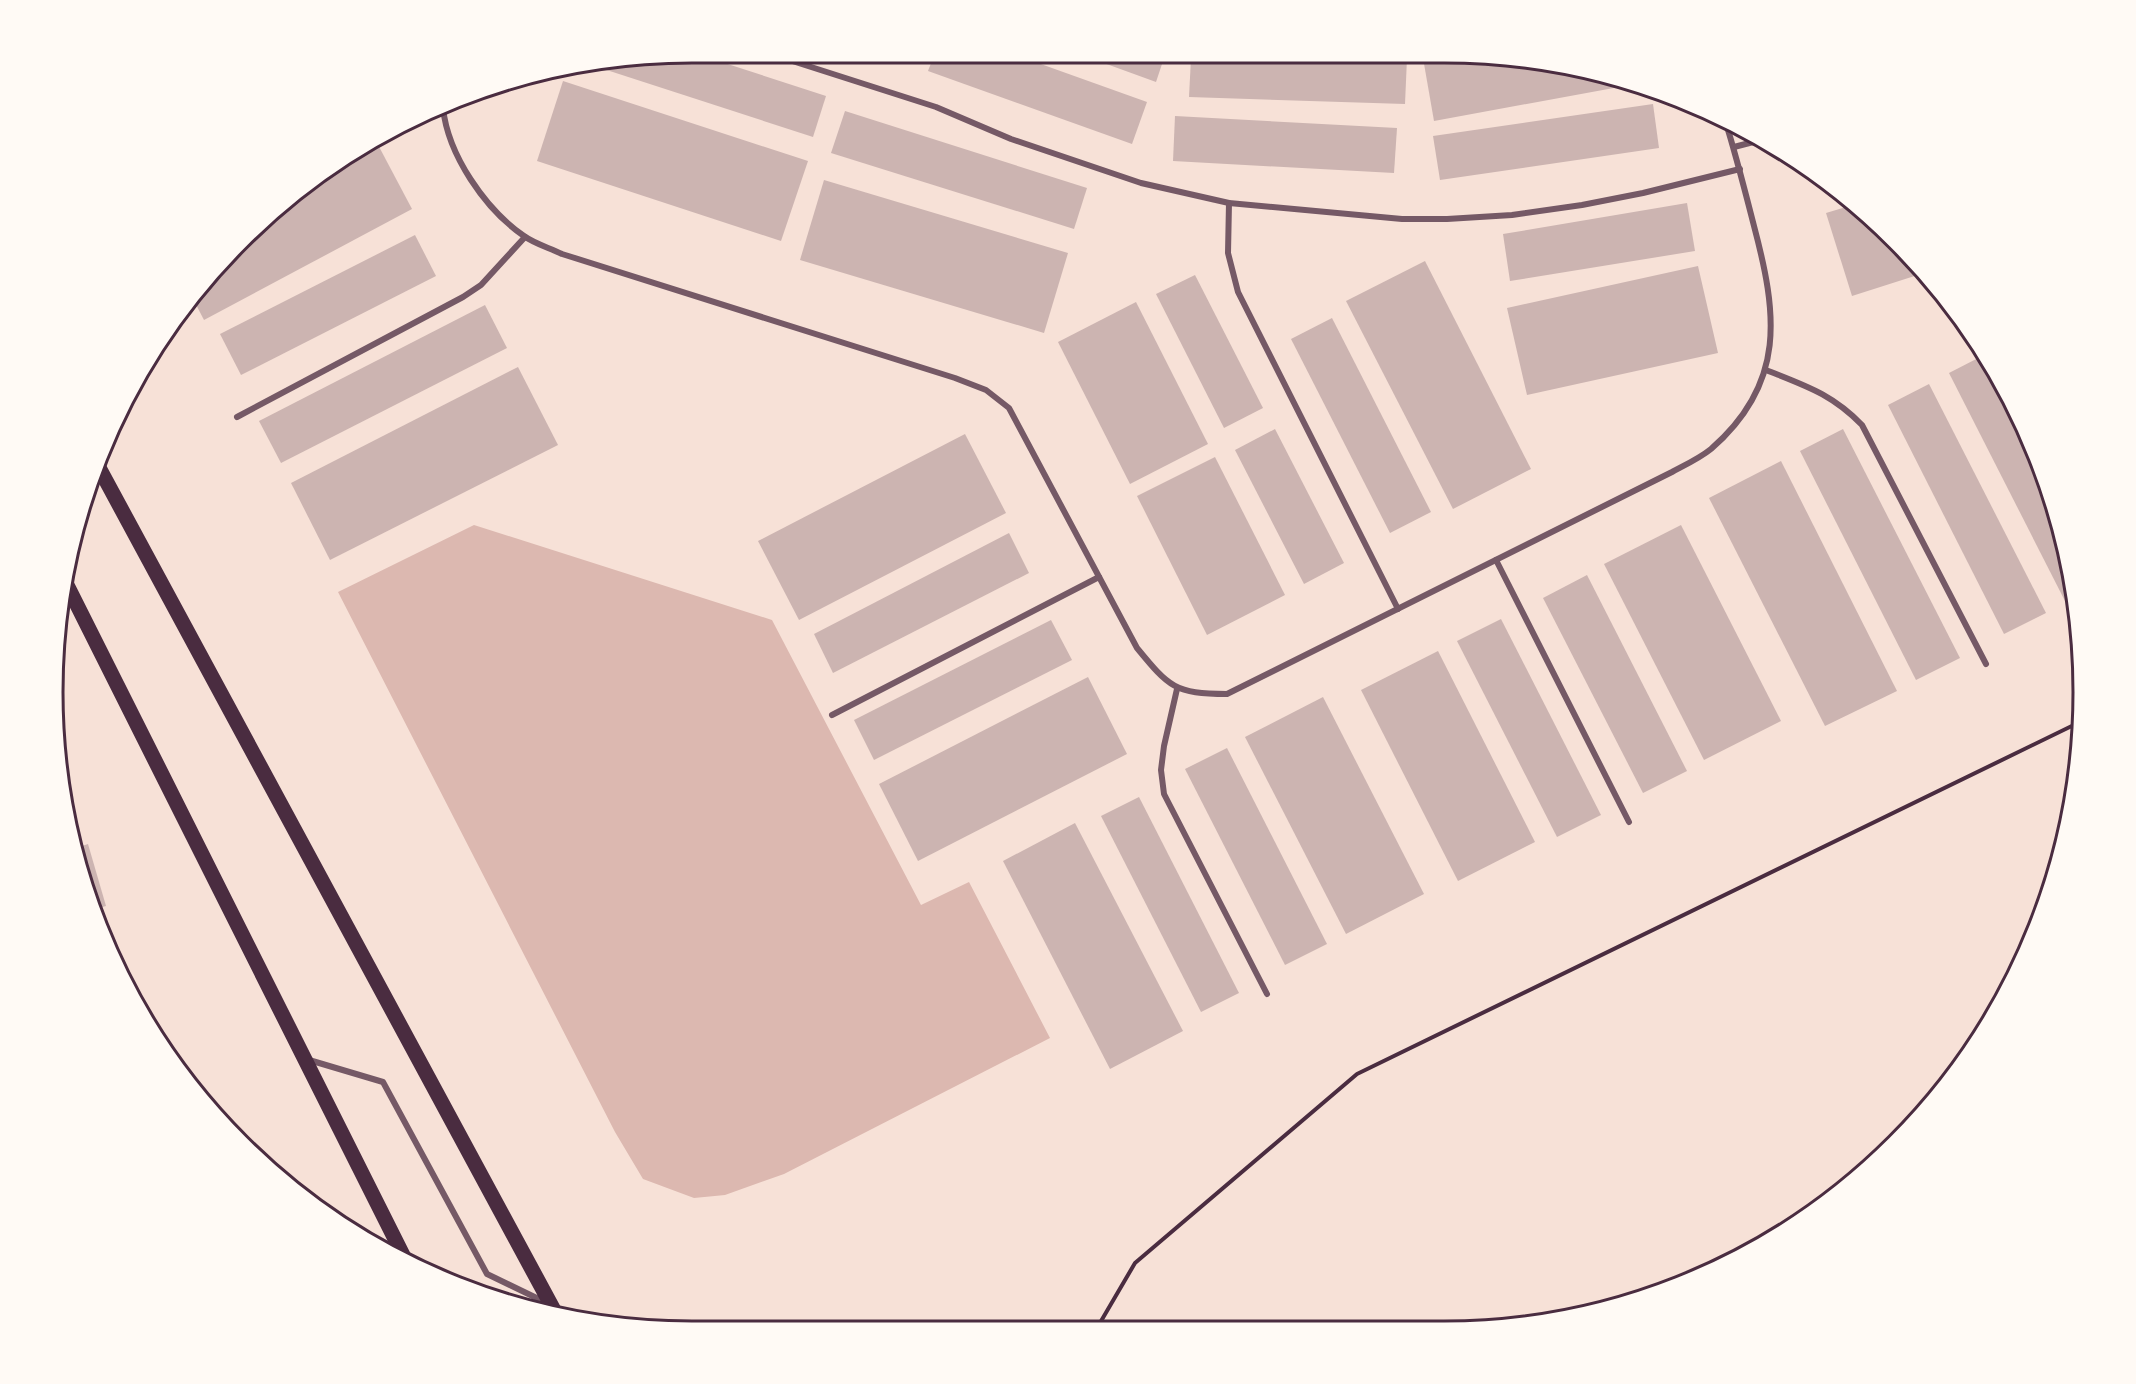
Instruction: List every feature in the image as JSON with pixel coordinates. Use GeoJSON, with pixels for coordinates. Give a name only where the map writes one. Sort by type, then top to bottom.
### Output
{"type":"FeatureCollection","features":[{"type":"Feature","properties":{"kind":"main road"},"geometry":{"type":"LineString","coordinates":[[102,474],[552,1305]]}},
{"type":"Feature","properties":{"kind":"main road"},"geometry":{"type":"LineString","coordinates":[[71,593],[400,1249]]}},
{"type":"Feature","properties":{"kind":"street"},"geometry":{"type":"LineString","coordinates":[[799,63],[936,106],[1011,139],[1141,183],[1228,203],[1402,219],[1512,215],[1643,193],[1740,169]]}},
{"type":"Feature","properties":{"kind":"street"},"geometry":{"type":"LineString","coordinates":[[444,114],[458,155],[475,188],[499,215],[525,237],[562,254],[955,378],[986,390],[1009,408],[1137,648],[1157,672],[1177,688],[1200,694],[1227,694],[1672,472],[1710,450],[1734,424],[1754,396],[1766,370],[1770,342],[1771,303],[1766,269],[1729,132]]}},
{"type":"Feature","properties":{"kind":"street"},"geometry":{"type":"LineString","coordinates":[[1734,147],[1751,143]]}},
{"type":"Feature","properties":{"kind":"street"},"geometry":{"type":"LineString","coordinates":[[1228,203],[1228,253],[1238,292],[1398,609]]}},
{"type":"Feature","properties":{"kind":"street"},"geometry":{"type":"LineString","coordinates":[[237,417],[463,297],[481,285],[525,237]]}},
{"type":"Feature","properties":{"kind":"street"},"geometry":{"type":"LineString","coordinates":[[1766,370],[1816,390],[1844,407],[1862,425],[1986,664]]}},
{"type":"Feature","properties":{"kind":"street"},"geometry":{"type":"LineString","coordinates":[[1496,560],[1629,822]]}},
{"type":"Feature","properties":{"kind":"street"},"geometry":{"type":"LineString","coordinates":[[832,716],[1099,577]]}},
{"type":"Feature","properties":{"kind":"street"},"geometry":{"type":"LineString","coordinates":[[1177,688],[1161,770],[1164,794],[1267,994]]}},
{"type":"Feature","properties":{"kind":"street"},"geometry":{"type":"LineString","coordinates":[[305,1059],[383,1082],[488,1274],[543,1303]]}},
{"type":"Feature","properties":{"kind":"path"},"geometry":{"type":"LineString","coordinates":[[1101,1321],[1135,1263],[1357,1074],[2072,726]]}},
{"type":"Feature","properties":{"kind":"shaded area"},"geometry":{"type":"Polygon","coordinates":[[[474,525],[772,620],[921,905],[969,882],[1050,1038],[784,1174],[725,1195],[694,1198],[643,1179],[615,1132],[338,592],[474,525]]]}},
{"type":"Feature","properties":{"kind":"building"},"geometry":{"type":"Polygon","coordinates":[[[724,63],[826,96],[813,137],[604,69],[651,64],[724,63]]]}},
{"type":"Feature","properties":{"kind":"building"},"geometry":{"type":"Polygon","coordinates":[[[931,63],[1038,63],[1147,102],[1132,144],[928,71],[931,63]]]}},
{"type":"Feature","properties":{"kind":"building"},"geometry":{"type":"Polygon","coordinates":[[[1104,63],[1162,63],[1156,82],[1104,63]]]}},
{"type":"Feature","properties":{"kind":"building"},"geometry":{"type":"Polygon","coordinates":[[[1191,63],[1407,63],[1405,104],[1189,97],[1191,63]]]}},
{"type":"Feature","properties":{"kind":"building"},"geometry":{"type":"Polygon","coordinates":[[[1424,63],[1485,64],[1526,68],[1618,87],[1434,121],[1424,63]]]}},
{"type":"Feature","properties":{"kind":"building"},"geometry":{"type":"Polygon","coordinates":[[[563,81],[808,161],[781,241],[537,161],[563,81]]]}},
{"type":"Feature","properties":{"kind":"building"},"geometry":{"type":"Polygon","coordinates":[[[1653,104],[1659,148],[1440,180],[1433,136],[1653,104]]]}},
{"type":"Feature","properties":{"kind":"building"},"geometry":{"type":"Polygon","coordinates":[[[845,111],[1087,188],[1074,229],[831,153],[845,111]]]}},
{"type":"Feature","properties":{"kind":"building"},"geometry":{"type":"Polygon","coordinates":[[[1175,116],[1397,128],[1394,173],[1173,161],[1175,116]]]}},
{"type":"Feature","properties":{"kind":"building"},"geometry":{"type":"Polygon","coordinates":[[[379,146],[412,209],[204,320],[196,305],[247,247],[309,193],[379,146]]]}},
{"type":"Feature","properties":{"kind":"building"},"geometry":{"type":"Polygon","coordinates":[[[824,180],[1068,253],[1044,333],[800,260],[824,180]]]}},
{"type":"Feature","properties":{"kind":"building"},"geometry":{"type":"Polygon","coordinates":[[[1687,203],[1695,251],[1510,281],[1503,234],[1687,203]]]}},
{"type":"Feature","properties":{"kind":"building"},"geometry":{"type":"Polygon","coordinates":[[[1845,207],[1889,247],[1916,276],[1852,296],[1826,213],[1845,207]]]}},
{"type":"Feature","properties":{"kind":"building"},"geometry":{"type":"Polygon","coordinates":[[[415,235],[436,276],[241,375],[220,334],[415,235]]]}},
{"type":"Feature","properties":{"kind":"building"},"geometry":{"type":"Polygon","coordinates":[[[1425,261],[1531,469],[1453,509],[1346,301],[1425,261]]]}},
{"type":"Feature","properties":{"kind":"building"},"geometry":{"type":"Polygon","coordinates":[[[1698,266],[1718,353],[1527,395],[1507,308],[1698,266]]]}},
{"type":"Feature","properties":{"kind":"building"},"geometry":{"type":"Polygon","coordinates":[[[1195,275],[1263,408],[1224,428],[1156,294],[1195,275]]]}},
{"type":"Feature","properties":{"kind":"building"},"geometry":{"type":"Polygon","coordinates":[[[1136,302],[1208,444],[1130,484],[1058,342],[1136,302]]]}},
{"type":"Feature","properties":{"kind":"building"},"geometry":{"type":"Polygon","coordinates":[[[485,305],[507,348],[281,463],[259,421],[485,305]]]}},
{"type":"Feature","properties":{"kind":"building"},"geometry":{"type":"Polygon","coordinates":[[[1332,318],[1431,512],[1390,533],[1291,339],[1332,318]]]}},
{"type":"Feature","properties":{"kind":"building"},"geometry":{"type":"Polygon","coordinates":[[[1977,359],[2008,414],[2040,490],[2052,529],[2066,600],[2065,601],[1949,373],[1977,359]]]}},
{"type":"Feature","properties":{"kind":"building"},"geometry":{"type":"Polygon","coordinates":[[[518,367],[558,445],[330,560],[291,483],[518,367]]]}},
{"type":"Feature","properties":{"kind":"building"},"geometry":{"type":"Polygon","coordinates":[[[1929,384],[2046,613],[2004,634],[1888,405],[1929,384]]]}},
{"type":"Feature","properties":{"kind":"building"},"geometry":{"type":"Polygon","coordinates":[[[1275,429],[1344,563],[1304,584],[1235,450],[1275,429]]]}},
{"type":"Feature","properties":{"kind":"building"},"geometry":{"type":"Polygon","coordinates":[[[1843,429],[1960,658],[1916,680],[1800,451],[1843,429]]]}},
{"type":"Feature","properties":{"kind":"building"},"geometry":{"type":"Polygon","coordinates":[[[965,434],[1006,513],[799,620],[758,541],[965,434]]]}},
{"type":"Feature","properties":{"kind":"building"},"geometry":{"type":"Polygon","coordinates":[[[1215,457],[1285,595],[1207,635],[1137,496],[1215,457]]]}},
{"type":"Feature","properties":{"kind":"building"},"geometry":{"type":"Polygon","coordinates":[[[1781,461],[1897,691],[1825,726],[1709,498],[1781,461]]]}},
{"type":"Feature","properties":{"kind":"building"},"geometry":{"type":"Polygon","coordinates":[[[1681,525],[1781,721],[1704,760],[1604,564],[1681,525]]]}},
{"type":"Feature","properties":{"kind":"building"},"geometry":{"type":"Polygon","coordinates":[[[1009,533],[1029,573],[833,673],[814,634],[1009,533]]]}},
{"type":"Feature","properties":{"kind":"building"},"geometry":{"type":"Polygon","coordinates":[[[1587,575],[1687,771],[1643,793],[1543,598],[1587,575]]]}},
{"type":"Feature","properties":{"kind":"building"},"geometry":{"type":"Polygon","coordinates":[[[1501,619],[1601,815],[1557,837],[1457,641],[1501,619]]]}},
{"type":"Feature","properties":{"kind":"building"},"geometry":{"type":"Polygon","coordinates":[[[1051,620],[1072,660],[874,760],[854,720],[1051,620]]]}},
{"type":"Feature","properties":{"kind":"building"},"geometry":{"type":"Polygon","coordinates":[[[1438,651],[1535,842],[1458,881],[1361,690],[1438,651]]]}},
{"type":"Feature","properties":{"kind":"building"},"geometry":{"type":"Polygon","coordinates":[[[1088,677],[1127,754],[918,861],[879,784],[1088,677]]]}},
{"type":"Feature","properties":{"kind":"building"},"geometry":{"type":"Polygon","coordinates":[[[1323,697],[1424,894],[1346,934],[1245,737],[1323,697]]]}},
{"type":"Feature","properties":{"kind":"building"},"geometry":{"type":"Polygon","coordinates":[[[1227,748],[1327,944],[1285,965],[1185,769],[1227,748]]]}},
{"type":"Feature","properties":{"kind":"building"},"geometry":{"type":"Polygon","coordinates":[[[1139,797],[1239,993],[1201,1012],[1101,816],[1139,797]]]}},
{"type":"Feature","properties":{"kind":"building"},"geometry":{"type":"Polygon","coordinates":[[[1075,823],[1183,1031],[1110,1069],[1003,861],[1075,823]]]}},
{"type":"Feature","properties":{"kind":"building"},"geometry":{"type":"Polygon","coordinates":[[[88,844],[106,906],[101,907],[82,846],[88,844]]]}}]}
